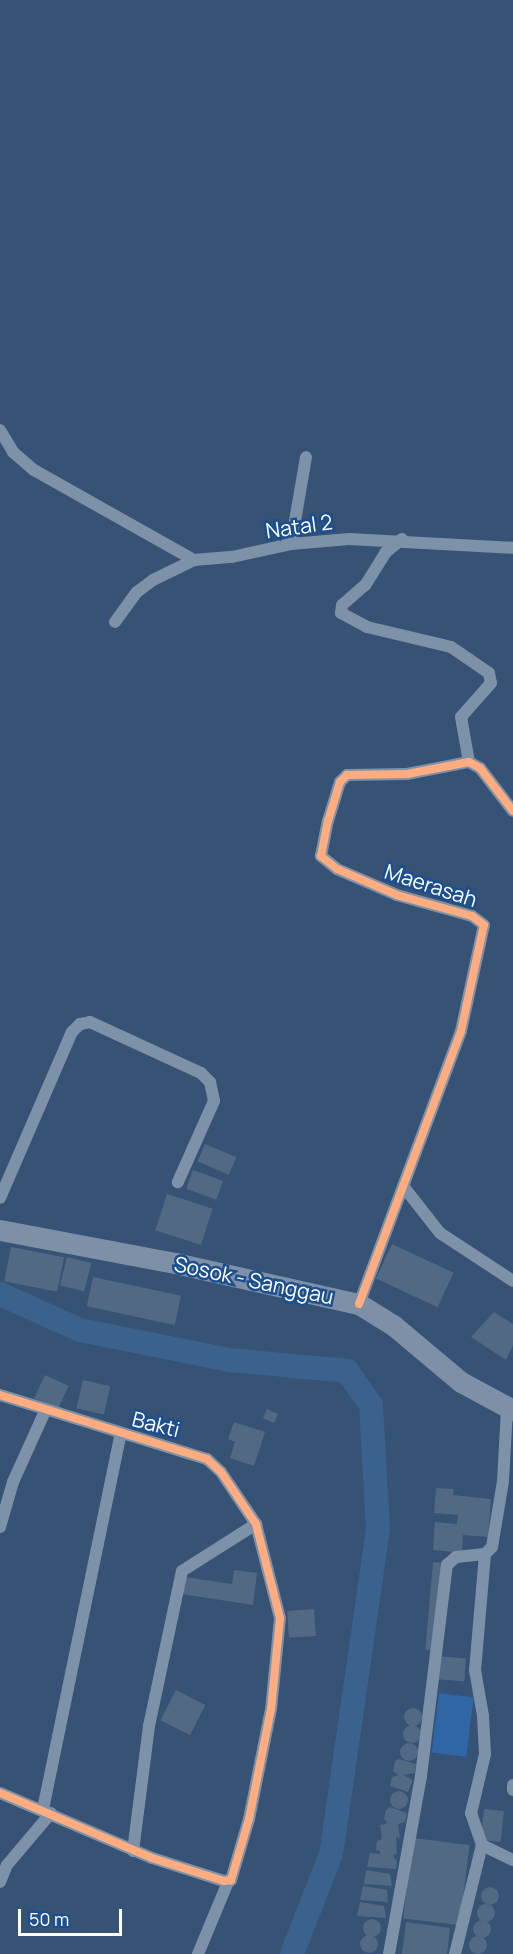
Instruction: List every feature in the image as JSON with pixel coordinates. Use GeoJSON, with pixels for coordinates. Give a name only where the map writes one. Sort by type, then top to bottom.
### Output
{"type":"FeatureCollection","features":[{"type":"Feature","properties":{"kind":"highway","name":"Sosok - Sanggau"},"geometry":{"type":"LineString","coordinates":[[0,1230],[175,1263],[359,1304],[393,1325],[461,1382],[510,1409]]}},
{"type":"Feature","properties":{"kind":"street"},"geometry":{"type":"LineString","coordinates":[[0,430],[13,452],[34,470],[194,560]]}},
{"type":"Feature","properties":{"kind":"street"},"geometry":{"type":"LineString","coordinates":[[291,544],[306,457]]}},
{"type":"Feature","properties":{"kind":"street"},"geometry":{"type":"LineString","coordinates":[[402,539],[386,552],[365,585],[342,605],[341,613],[367,627],[451,646],[489,672],[491,684],[461,717],[469,762],[480,768],[513,811]]}},
{"type":"Feature","properties":{"kind":"street","name":"Natal 2"},"geometry":{"type":"LineString","coordinates":[[115,621],[133,597],[153,580],[194,560],[239,556],[291,544],[402,539],[513,548]]}},
{"type":"Feature","properties":{"kind":"street","name":"Maerasah"},"geometry":{"type":"LineString","coordinates":[[359,1304],[461,1031],[484,925],[472,916],[359,880],[323,860],[320,850],[343,778],[354,773],[407,774],[469,762]]}},
{"type":"Feature","properties":{"kind":"street"},"geometry":{"type":"LineString","coordinates":[[0,1198],[72,1032],[80,1024],[90,1022],[190,1068],[210,1082],[214,1101],[178,1182]]}},
{"type":"Feature","properties":{"kind":"street"},"geometry":{"type":"LineString","coordinates":[[403,1186],[440,1233],[513,1281]]}},
{"type":"Feature","properties":{"kind":"street","name":"Bakti"},"geometry":{"type":"LineString","coordinates":[[0,1395],[45,1411],[185,1449],[207,1459],[227,1481],[256,1524],[277,1595],[278,1652],[249,1819],[228,1882],[198,1954]]}},
{"type":"Feature","properties":{"kind":"street"},"geometry":{"type":"LineString","coordinates":[[455,1954],[482,1845],[471,1804],[482,1777],[485,1754],[483,1716],[475,1670],[485,1554],[495,1534],[510,1409]]}},
{"type":"Feature","properties":{"kind":"street"},"geometry":{"type":"LineString","coordinates":[[0,1521],[45,1411]]}},
{"type":"Feature","properties":{"kind":"street"},"geometry":{"type":"LineString","coordinates":[[0,1882],[8,1865],[47,1811],[121,1433]]}},
{"type":"Feature","properties":{"kind":"street"},"geometry":{"type":"LineString","coordinates":[[133,1851],[147,1737],[182,1571],[256,1524]]}},
{"type":"Feature","properties":{"kind":"street"},"geometry":{"type":"LineString","coordinates":[[389,1954],[421,1776],[447,1565],[456,1557],[485,1554]]}},
{"type":"Feature","properties":{"kind":"street"},"geometry":{"type":"LineString","coordinates":[[0,1793],[47,1811],[133,1851],[228,1882]]}},
{"type":"Feature","properties":{"kind":"street"},"geometry":{"type":"LineString","coordinates":[[482,1845],[513,1860]]}},
{"type":"Feature","properties":{"kind":"shaded area"},"geometry":{"type":"Polygon","coordinates":[[[439,1693],[474,1697],[466,1757],[432,1753],[439,1693]]]}},
{"type":"Feature","properties":{"kind":"building"},"geometry":{"type":"Polygon","coordinates":[[[205,1144],[236,1157],[229,1175],[198,1161],[205,1144]]]}},
{"type":"Feature","properties":{"kind":"building"},"geometry":{"type":"Polygon","coordinates":[[[193,1170],[223,1181],[216,1200],[186,1189],[193,1170]]]}},
{"type":"Feature","properties":{"kind":"building"},"geometry":{"type":"Polygon","coordinates":[[[167,1194],[213,1209],[201,1245],[155,1230],[167,1194]]]}},
{"type":"Feature","properties":{"kind":"building"},"geometry":{"type":"Polygon","coordinates":[[[392,1244],[454,1273],[438,1307],[376,1278],[392,1244]]]}},
{"type":"Feature","properties":{"kind":"building"},"geometry":{"type":"Polygon","coordinates":[[[11,1247],[64,1257],[57,1292],[4,1281],[11,1247]]]}},
{"type":"Feature","properties":{"kind":"building"},"geometry":{"type":"Polygon","coordinates":[[[67,1257],[91,1263],[84,1291],[60,1285],[67,1257]]]}},
{"type":"Feature","properties":{"kind":"building"},"geometry":{"type":"Polygon","coordinates":[[[93,1277],[181,1296],[175,1325],[87,1306],[93,1277]]]}},
{"type":"Feature","properties":{"kind":"building"},"geometry":{"type":"Polygon","coordinates":[[[494,1312],[513,1324],[513,1345],[506,1360],[471,1337],[494,1312]]]}},
{"type":"Feature","properties":{"kind":"building"},"geometry":{"type":"Polygon","coordinates":[[[45,1375],[69,1386],[58,1410],[34,1399],[45,1375]]]}},
{"type":"Feature","properties":{"kind":"building"},"geometry":{"type":"Polygon","coordinates":[[[83,1380],[110,1386],[104,1415],[76,1408],[83,1380]]]}},
{"type":"Feature","properties":{"kind":"building"},"geometry":{"type":"Polygon","coordinates":[[[267,1409],[278,1414],[274,1423],[263,1418],[267,1409]]]}},
{"type":"Feature","properties":{"kind":"building"},"geometry":{"type":"Polygon","coordinates":[[[234,1422],[265,1432],[254,1466],[230,1458],[235,1442],[228,1439],[234,1422]]]}},
{"type":"Feature","properties":{"kind":"building"},"geometry":{"type":"Polygon","coordinates":[[[436,1488],[454,1489],[453,1495],[491,1499],[488,1537],[463,1535],[462,1553],[433,1550],[435,1522],[457,1524],[458,1515],[434,1513],[436,1488]]]}},
{"type":"Feature","properties":{"kind":"building"},"geometry":{"type":"Polygon","coordinates":[[[433,1562],[445,1563],[437,1651],[425,1650],[433,1562]]]}},
{"type":"Feature","properties":{"kind":"building"},"geometry":{"type":"Polygon","coordinates":[[[234,1570],[257,1573],[253,1605],[181,1594],[184,1577],[232,1584],[234,1570]]]}},
{"type":"Feature","properties":{"kind":"building"},"geometry":{"type":"Polygon","coordinates":[[[314,1609],[316,1636],[289,1638],[287,1611],[314,1609]]]}},
{"type":"Feature","properties":{"kind":"building"},"geometry":{"type":"Polygon","coordinates":[[[434,1656],[466,1658],[464,1681],[432,1679],[434,1656]]]}},
{"type":"Feature","properties":{"kind":"building"},"geometry":{"type":"Polygon","coordinates":[[[176,1690],[205,1705],[190,1735],[161,1720],[176,1690]]]}},
{"type":"Feature","properties":{"kind":"building"},"geometry":{"type":"Polygon","coordinates":[[[409,1708],[417,1708],[422,1713],[420,1724],[409,1726],[404,1721],[404,1713],[409,1708]]]}},
{"type":"Feature","properties":{"kind":"building"},"geometry":{"type":"Polygon","coordinates":[[[408,1725],[416,1725],[421,1730],[419,1741],[408,1743],[403,1738],[403,1730],[408,1725]]]}},
{"type":"Feature","properties":{"kind":"building"},"geometry":{"type":"Polygon","coordinates":[[[405,1743],[413,1743],[418,1748],[416,1759],[405,1761],[400,1756],[400,1748],[405,1743]]]}},
{"type":"Feature","properties":{"kind":"building"},"geometry":{"type":"Polygon","coordinates":[[[399,1759],[416,1764],[415,1773],[403,1775],[413,1780],[408,1792],[390,1786],[392,1777],[398,1775],[393,1771],[395,1761],[399,1759]]]}},
{"type":"Feature","properties":{"kind":"building"},"geometry":{"type":"Polygon","coordinates":[[[395,1791],[403,1791],[408,1796],[406,1807],[395,1809],[390,1804],[390,1796],[395,1791]]]}},
{"type":"Feature","properties":{"kind":"building"},"geometry":{"type":"Polygon","coordinates":[[[390,1807],[407,1813],[405,1822],[398,1824],[400,1838],[396,1837],[397,1853],[393,1856],[397,1861],[396,1869],[367,1867],[370,1853],[380,1854],[380,1851],[376,1850],[377,1841],[382,1839],[380,1825],[388,1823],[384,1819],[386,1810],[390,1807]]]}},
{"type":"Feature","properties":{"kind":"building"},"geometry":{"type":"Polygon","coordinates":[[[484,1809],[504,1811],[501,1842],[481,1840],[484,1809]]]}},
{"type":"Feature","properties":{"kind":"building"},"geometry":{"type":"Polygon","coordinates":[[[413,1838],[470,1845],[460,1925],[403,1918],[413,1838]]]}},
{"type":"Feature","properties":{"kind":"building"},"geometry":{"type":"Polygon","coordinates":[[[366,1870],[390,1874],[392,1886],[364,1884],[366,1870]]]}},
{"type":"Feature","properties":{"kind":"building"},"geometry":{"type":"Polygon","coordinates":[[[363,1886],[387,1890],[388,1902],[360,1900],[363,1886]]]}},
{"type":"Feature","properties":{"kind":"building"},"geometry":{"type":"Polygon","coordinates":[[[486,1887],[494,1887],[499,1892],[497,1903],[486,1905],[481,1900],[481,1892],[486,1887]]]}},
{"type":"Feature","properties":{"kind":"building"},"geometry":{"type":"Polygon","coordinates":[[[360,1902],[384,1906],[386,1918],[357,1916],[360,1902]]]}},
{"type":"Feature","properties":{"kind":"building"},"geometry":{"type":"Polygon","coordinates":[[[482,1904],[490,1904],[495,1909],[493,1920],[482,1922],[477,1917],[477,1909],[482,1904]]]}},
{"type":"Feature","properties":{"kind":"building"},"geometry":{"type":"Polygon","coordinates":[[[368,1919],[376,1919],[381,1924],[379,1935],[368,1937],[363,1932],[363,1924],[368,1919]]]}},
{"type":"Feature","properties":{"kind":"building"},"geometry":{"type":"Polygon","coordinates":[[[478,1920],[486,1920],[491,1925],[489,1936],[478,1938],[473,1933],[473,1925],[478,1920]]]}},
{"type":"Feature","properties":{"kind":"building"},"geometry":{"type":"Polygon","coordinates":[[[406,1922],[450,1928],[447,1954],[402,1954],[406,1922]]]}},
{"type":"Feature","properties":{"kind":"building"},"geometry":{"type":"Polygon","coordinates":[[[365,1935],[373,1935],[378,1940],[376,1951],[365,1953],[360,1948],[360,1940],[365,1935]]]}},
{"type":"Feature","properties":{"kind":"building"},"geometry":{"type":"Polygon","coordinates":[[[474,1936],[482,1936],[487,1941],[485,1952],[474,1954],[469,1949],[469,1941],[474,1936]]]}},
{"type":"Feature","properties":{"kind":"waterway"},"geometry":{"type":"LineString","coordinates":[[0,1294],[80,1330],[229,1360],[347,1371],[371,1405],[378,1529],[331,1854],[292,1954]]}},
{"type":"Feature","properties":{"kind":"cycle path"},"geometry":{"type":"LineString","coordinates":[[359,1304],[461,1031],[484,925],[472,916],[397,895],[337,869],[321,856],[328,821],[340,782],[347,775],[407,774],[469,762],[480,768],[513,811]]}},
{"type":"Feature","properties":{"kind":"cycle path"},"geometry":{"type":"LineString","coordinates":[[0,1395],[207,1459],[221,1472],[256,1524],[280,1618],[271,1709],[249,1819],[231,1880],[224,1881],[152,1858],[0,1793]]}}]}
